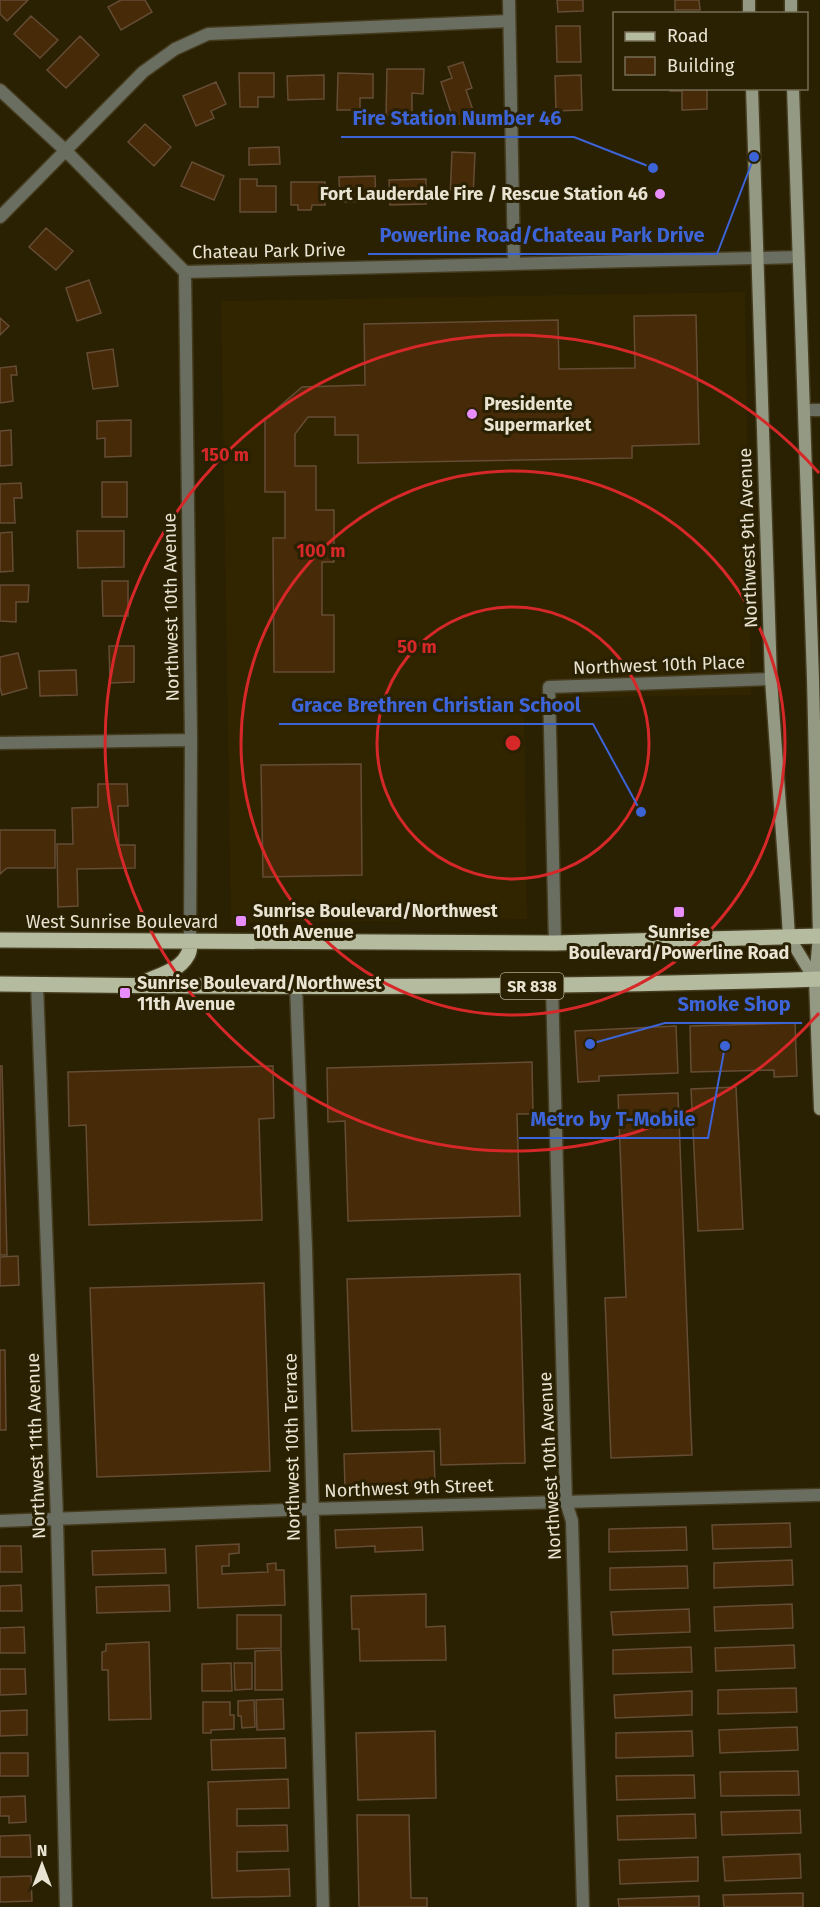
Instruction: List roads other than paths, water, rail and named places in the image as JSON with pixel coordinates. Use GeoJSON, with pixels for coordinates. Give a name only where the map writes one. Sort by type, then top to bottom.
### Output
{"type":"FeatureCollection","features":[{"type":"Feature","properties":{"kind":"main road","name":"Northwest 9th Avenue"},"geometry":{"type":"LineString","coordinates":[[752,90],[771,679],[789,937],[818,980]]}},
{"type":"Feature","properties":{"kind":"main road","name":"Northwest 9th Avenue"},"geometry":{"type":"LineString","coordinates":[[794,90],[820,936],[818,980],[820,1109]]}},
{"type":"Feature","properties":{"kind":"main road","name":"West Sunrise Boulevard"},"geometry":{"type":"LineString","coordinates":[[0,940],[555,943],[820,936]]}},
{"type":"Feature","properties":{"kind":"main road"},"geometry":{"type":"LineString","coordinates":[[132,986],[168,972],[182,963],[189,955],[190,942]]}},
{"type":"Feature","properties":{"kind":"main road","name":"SR 838"},"geometry":{"type":"LineString","coordinates":[[0,984],[296,987],[552,986],[818,980]]}},
{"type":"Feature","properties":{"kind":"street"},"geometry":{"type":"LineString","coordinates":[[509,0],[514,264]]}},
{"type":"Feature","properties":{"kind":"street"},"geometry":{"type":"LineString","coordinates":[[0,217],[143,72],[176,49],[208,34],[509,21]]}},
{"type":"Feature","properties":{"kind":"street","name":"Chateau Park Drive"},"geometry":{"type":"LineString","coordinates":[[0,90],[66,152],[185,272],[798,257]]}},
{"type":"Feature","properties":{"kind":"street","name":"Northwest 10th Avenue"},"geometry":{"type":"LineString","coordinates":[[185,272],[191,740],[190,942]]}},
{"type":"Feature","properties":{"kind":"street"},"geometry":{"type":"LineString","coordinates":[[804,410],[820,410]]}},
{"type":"Feature","properties":{"kind":"street","name":"Northwest 10th Place"},"geometry":{"type":"LineString","coordinates":[[555,943],[549,687],[771,679]]}},
{"type":"Feature","properties":{"kind":"street"},"geometry":{"type":"LineString","coordinates":[[0,743],[191,740]]}},
{"type":"Feature","properties":{"kind":"street","name":"Northwest 11th Avenue"},"geometry":{"type":"LineString","coordinates":[[37,984],[57,1519],[66,1907]]}},
{"type":"Feature","properties":{"kind":"street","name":"Northwest 10th Avenue"},"geometry":{"type":"LineString","coordinates":[[552,986],[566,1502],[572,1521],[583,1907]]}},
{"type":"Feature","properties":{"kind":"street","name":"Northwest 10th Terrace"},"geometry":{"type":"LineString","coordinates":[[296,987],[306,1249],[323,1907]]}},
{"type":"Feature","properties":{"kind":"street","name":"Northwest 9th Street"},"geometry":{"type":"LineString","coordinates":[[0,1521],[311,1509],[820,1495]]}},
{"type":"Feature","properties":{"kind":"place","name":"Powerline Road/Chateau Park Drive"},"geometry":{"type":"Point","coordinates":[754,157]}},
{"type":"Feature","properties":{"kind":"place","name":"Fire Station Number 46"},"geometry":{"type":"Point","coordinates":[653,168]}},
{"type":"Feature","properties":{"kind":"place","name":"Fort Lauderdale Fire / Rescue Station 46"},"geometry":{"type":"Point","coordinates":[660,194]}},
{"type":"Feature","properties":{"kind":"place","name":"Presidente Supermarket"},"geometry":{"type":"Point","coordinates":[472,414]}},
{"type":"Feature","properties":{"kind":"place","name":"Grace Brethren Christian School"},"geometry":{"type":"Point","coordinates":[641,812]}},
{"type":"Feature","properties":{"kind":"place","name":"Sunrise Boulevard/Powerline Road"},"geometry":{"type":"Point","coordinates":[679,912]}},
{"type":"Feature","properties":{"kind":"place","name":"Sunrise Boulevard/Northwest 10th Avenue"},"geometry":{"type":"Point","coordinates":[241,921]}},
{"type":"Feature","properties":{"kind":"place","name":"Sunrise Boulevard/Northwest 11th Avenue"},"geometry":{"type":"Point","coordinates":[125,993]}},
{"type":"Feature","properties":{"kind":"place","name":"Smoke Shop"},"geometry":{"type":"Point","coordinates":[590,1044]}},
{"type":"Feature","properties":{"kind":"place","name":"Metro by T-Mobile"},"geometry":{"type":"Point","coordinates":[725,1046]}}]}
